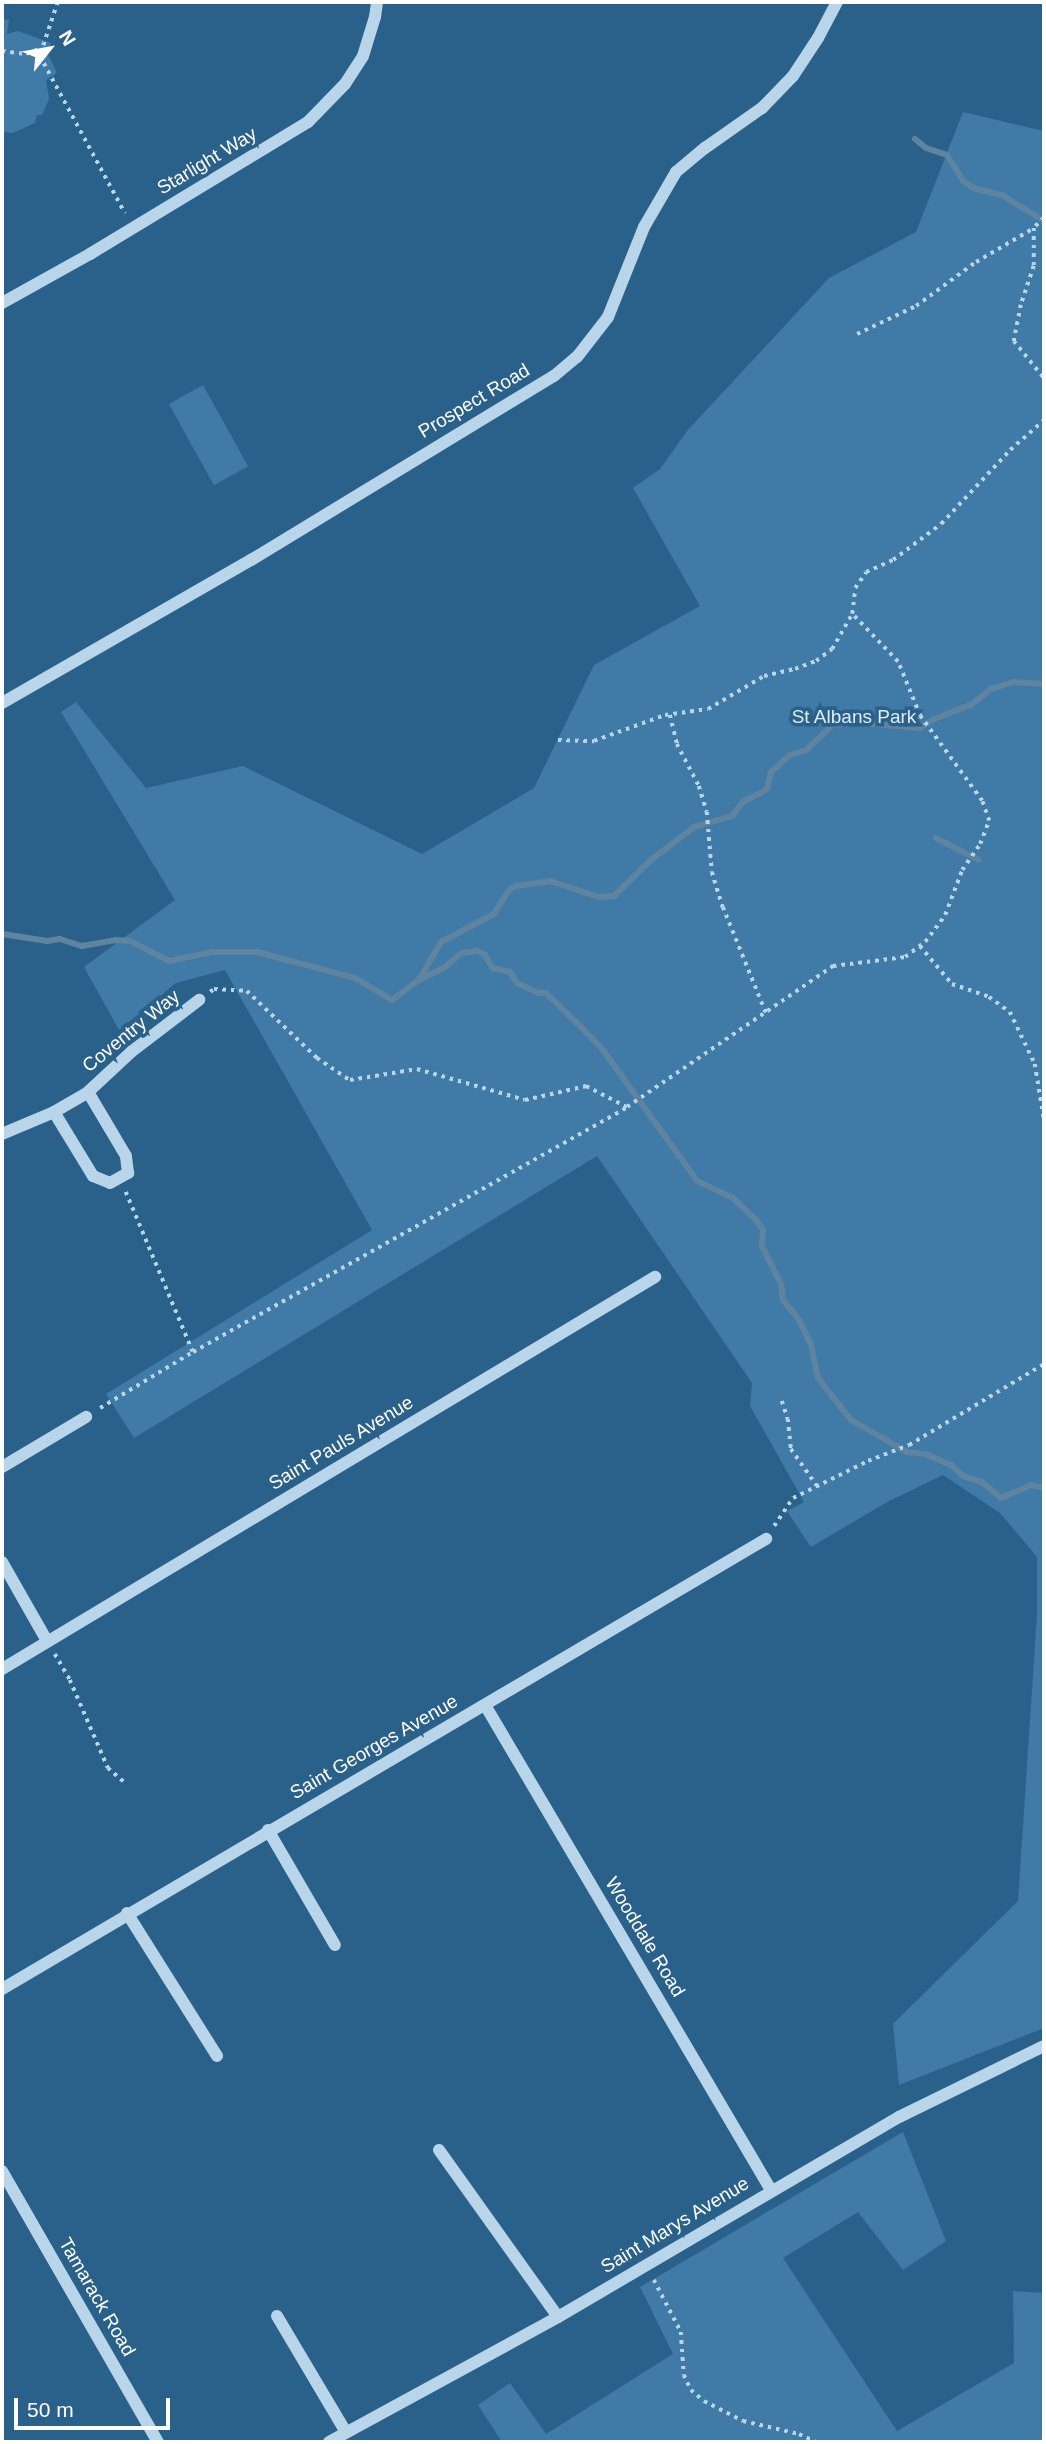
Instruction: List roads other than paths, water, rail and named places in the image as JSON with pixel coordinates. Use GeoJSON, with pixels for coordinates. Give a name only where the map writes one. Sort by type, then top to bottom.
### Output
{"type":"FeatureCollection","features":[{"type":"Feature","properties":{"kind":"street","name":"Starlight Way"},"geometry":{"type":"LineString","coordinates":[[2,303],[308,122],[326,107],[363,57],[377,2]]}},
{"type":"Feature","properties":{"kind":"street","name":"Prospect Road"},"geometry":{"type":"LineString","coordinates":[[2,703],[251,560],[554,376],[577,358],[608,317],[644,227],[676,172],[762,108],[793,76],[818,38],[836,2]]}},
{"type":"Feature","properties":{"kind":"street","name":"Coventry Way"},"geometry":{"type":"LineString","coordinates":[[2,1134],[54,1112],[88,1092],[131,1052],[199,1000]]}},
{"type":"Feature","properties":{"kind":"street","name":"Coventry Way"},"geometry":{"type":"LineString","coordinates":[[54,1112],[93,1176],[110,1183],[128,1173],[126,1156],[88,1092]]}},
{"type":"Feature","properties":{"kind":"street","name":"Saint Pauls Avenue"},"geometry":{"type":"LineString","coordinates":[[2,1669],[655,1277]]}},
{"type":"Feature","properties":{"kind":"street"},"geometry":{"type":"LineString","coordinates":[[2,1467],[86,1416]]}},
{"type":"Feature","properties":{"kind":"street","name":"Saint Georges Avenue"},"geometry":{"type":"LineString","coordinates":[[2,1989],[766,1539]]}},
{"type":"Feature","properties":{"kind":"street"},"geometry":{"type":"LineString","coordinates":[[2,1562],[47,1641]]}},
{"type":"Feature","properties":{"kind":"street","name":"Wooddale Road"},"geometry":{"type":"LineString","coordinates":[[485,1704],[771,2190]]}},
{"type":"Feature","properties":{"kind":"street"},"geometry":{"type":"LineString","coordinates":[[268,1830],[335,1945]]}},
{"type":"Feature","properties":{"kind":"street"},"geometry":{"type":"LineString","coordinates":[[127,1913],[217,2056]]}},
{"type":"Feature","properties":{"kind":"street","name":"Saint Marys Avenue"},"geometry":{"type":"LineString","coordinates":[[329,2442],[558,2317],[898,2117],[1044,2046]]}},
{"type":"Feature","properties":{"kind":"street"},"geometry":{"type":"LineString","coordinates":[[439,2150],[558,2317]]}},
{"type":"Feature","properties":{"kind":"street","name":"Tamarack Road"},"geometry":{"type":"LineString","coordinates":[[2,2171],[158,2442]]}},
{"type":"Feature","properties":{"kind":"street"},"geometry":{"type":"LineString","coordinates":[[277,2316],[346,2432]]}},
{"type":"Feature","properties":{"kind":"waterway"},"geometry":{"type":"LineString","coordinates":[[915,139],[926,148],[947,155],[963,181],[973,188],[1002,195],[1044,221]]}},
{"type":"Feature","properties":{"kind":"waterway"},"geometry":{"type":"LineString","coordinates":[[419,980],[441,942],[494,914],[509,890],[516,886],[550,881],[599,897],[614,896],[651,860],[694,827],[732,816],[743,802],[767,789],[771,772],[790,755],[806,750],[833,725],[851,722],[920,728],[934,719],[971,705],[991,689],[1014,682],[1044,684]]}},
{"type":"Feature","properties":{"kind":"waterway"},"geometry":{"type":"LineString","coordinates":[[936,838],[979,860]]}},
{"type":"Feature","properties":{"kind":"waterway"},"geometry":{"type":"LineString","coordinates":[[2,934],[47,941],[60,939],[82,946],[115,940],[130,941],[169,961],[212,952],[257,952],[355,978],[392,1000],[419,980],[444,968],[461,953],[477,951],[484,954],[493,968],[510,972],[517,983],[538,993],[546,993],[581,1027],[603,1050],[697,1181],[732,1197],[756,1220],[763,1230],[762,1246],[781,1284],[783,1300],[799,1320],[811,1345],[818,1378],[851,1420],[907,1452],[925,1454],[951,1465],[963,1476],[982,1482],[1001,1498],[1031,1485],[1044,1488]]}},
{"type":"Feature","properties":{"kind":"park label","name":"St Albans Park"},"geometry":{"type":"Point","coordinates":[854,717]}}]}
